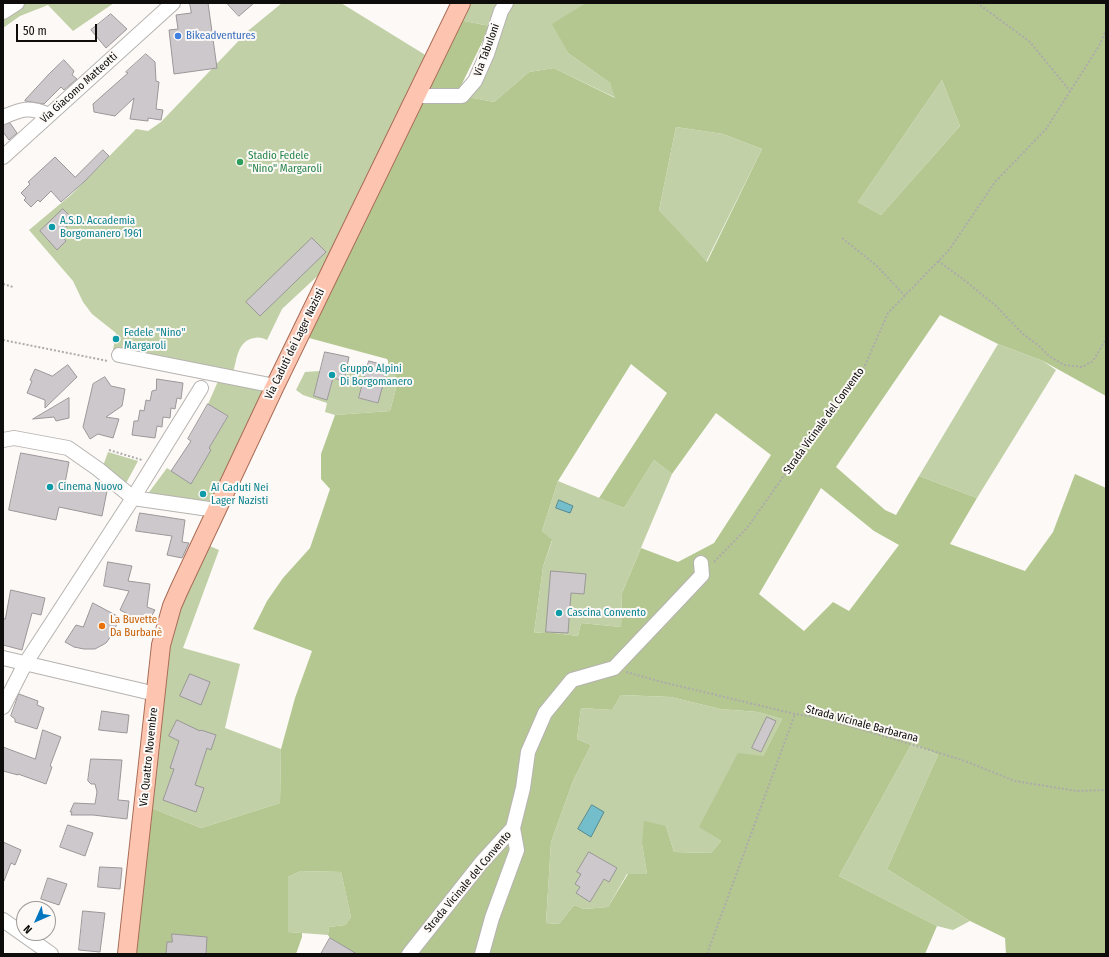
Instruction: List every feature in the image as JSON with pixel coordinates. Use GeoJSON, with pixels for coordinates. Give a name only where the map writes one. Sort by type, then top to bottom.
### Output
{"type":"FeatureCollection","features":[{"type":"Feature","properties":{"kind":"main road","name":"Via Caduti dei Lager Nazisti"},"geometry":{"type":"LineString","coordinates":[[156,694],[161,645],[172,606],[275,386],[461,3]]}},
{"type":"Feature","properties":{"kind":"main road","name":"Via Quattro Novembre"},"geometry":{"type":"LineString","coordinates":[[127,954],[156,694]]}},
{"type":"Feature","properties":{"kind":"street"},"geometry":{"type":"LineString","coordinates":[[3,12],[17,3]]}},
{"type":"Feature","properties":{"kind":"street","name":"Via Giacomo Matteotti"},"geometry":{"type":"LineString","coordinates":[[3,157],[173,3]]}},
{"type":"Feature","properties":{"kind":"street","name":"Via Tabuloni"},"geometry":{"type":"LineString","coordinates":[[417,94],[422,96],[462,96],[475,81],[487,54],[501,11],[506,3]]}},
{"type":"Feature","properties":{"kind":"street"},"geometry":{"type":"LineString","coordinates":[[3,117],[21,110],[40,111],[49,115]]}},
{"type":"Feature","properties":{"kind":"street"},"geometry":{"type":"LineString","coordinates":[[119,355],[275,386]]}},
{"type":"Feature","properties":{"kind":"street"},"geometry":{"type":"LineString","coordinates":[[3,707],[25,664],[133,498],[201,388]]}},
{"type":"Feature","properties":{"kind":"street"},"geometry":{"type":"LineString","coordinates":[[3,440],[14,438],[68,448],[98,469],[133,498],[216,510]]}},
{"type":"Feature","properties":{"kind":"street"},"geometry":{"type":"LineString","coordinates":[[614,668],[670,609],[701,569]]}},
{"type":"Feature","properties":{"kind":"street","name":"Via Quattro Novembre"},"geometry":{"type":"LineString","coordinates":[[3,658],[156,694]]}},
{"type":"Feature","properties":{"kind":"street","name":"Strada Vicinale del Convento"},"geometry":{"type":"LineString","coordinates":[[409,954],[481,863],[513,828],[523,788],[528,752],[545,713],[572,680],[614,668]]}},
{"type":"Feature","properties":{"kind":"street"},"geometry":{"type":"LineString","coordinates":[[482,954],[492,918],[517,850],[513,828]]}},
{"type":"Feature","properties":{"kind":"street"},"geometry":{"type":"LineString","coordinates":[[3,920],[51,954]]}},
{"type":"Feature","properties":{"kind":"path"},"geometry":{"type":"LineString","coordinates":[[977,3],[1030,42],[1070,91]]}},
{"type":"Feature","properties":{"kind":"path","name":"Strada Vicinale del Convento"},"geometry":{"type":"LineString","coordinates":[[701,569],[747,528],[827,415],[864,368],[888,313],[949,250],[995,182],[1046,129],[1099,46],[1106,30]]}},
{"type":"Feature","properties":{"kind":"path"},"geometry":{"type":"LineString","coordinates":[[842,238],[877,266],[905,296]]}},
{"type":"Feature","properties":{"kind":"path"},"geometry":{"type":"LineString","coordinates":[[938,261],[996,306],[1023,334],[1038,345],[1049,356],[1064,365],[1082,367],[1093,361],[1106,339]]}},
{"type":"Feature","properties":{"kind":"path"},"geometry":{"type":"LineString","coordinates":[[3,284],[13,287]]}},
{"type":"Feature","properties":{"kind":"path"},"geometry":{"type":"LineString","coordinates":[[109,450],[154,463]]}},
{"type":"Feature","properties":{"kind":"path","name":"Strada Vicinale Barbarana"},"geometry":{"type":"LineString","coordinates":[[614,668],[662,682],[796,714],[821,718],[965,761],[1015,781],[1076,791],[1106,790]]}},
{"type":"Feature","properties":{"kind":"path"},"geometry":{"type":"LineString","coordinates":[[707,954],[796,714]]}},
{"type":"Feature","properties":{"kind":"green space"},"geometry":{"type":"Polygon","coordinates":[[[26,3],[114,3],[73,31],[48,5],[20,16],[3,28],[3,18],[26,3]]]}},
{"type":"Feature","properties":{"kind":"green space","name":"Stadio Fedele \"Nino\" Margaroli"},"geometry":{"type":"Polygon","coordinates":[[[282,3],[341,3],[427,56],[325,269],[282,309],[267,340],[256,338],[245,342],[239,351],[233,373],[113,350],[116,333],[92,314],[83,302],[73,281],[29,230],[72,194],[136,129],[148,131],[161,122],[249,30],[282,3]]]}},
{"type":"Feature","properties":{"kind":"green space"},"geometry":{"type":"Polygon","coordinates":[[[468,3],[500,3],[490,26],[459,20],[468,3]]]}},
{"type":"Feature","properties":{"kind":"green space"},"geometry":{"type":"Polygon","coordinates":[[[510,3],[585,3],[553,24],[568,53],[610,83],[616,98],[554,68],[529,72],[494,102],[468,97],[510,3]]]}},
{"type":"Feature","properties":{"kind":"green space"},"geometry":{"type":"Polygon","coordinates":[[[585,3],[1106,3],[1106,396],[1043,361],[998,344],[940,315],[836,467],[885,510],[896,515],[919,476],[977,498],[950,544],[1025,571],[1053,532],[1075,474],[1106,488],[1106,954],[1006,954],[1005,938],[970,921],[887,869],[938,755],[912,743],[839,876],[937,926],[925,954],[356,954],[330,938],[328,935],[329,927],[345,925],[351,917],[341,872],[301,871],[288,877],[288,932],[302,933],[296,954],[132,954],[149,807],[201,828],[280,803],[281,749],[295,698],[312,651],[253,629],[267,601],[283,578],[310,548],[330,489],[321,479],[321,454],[335,415],[390,411],[398,381],[387,359],[309,338],[459,20],[490,26],[459,90],[468,97],[494,102],[529,72],[554,68],[615,98],[610,83],[568,53],[552,24],[585,3]],[[942,80],[858,202],[881,215],[960,126],[942,80]],[[676,127],[659,210],[707,262],[762,149],[723,134],[676,127]],[[631,364],[558,481],[542,531],[552,540],[543,567],[534,633],[546,632],[578,636],[581,623],[621,627],[622,593],[641,548],[678,562],[714,543],[771,455],[716,413],[672,474],[654,460],[624,508],[599,498],[667,393],[631,364]],[[821,488],[759,594],[804,631],[833,602],[849,611],[899,545],[874,531],[821,488]],[[621,695],[612,710],[581,708],[577,739],[591,745],[573,781],[551,842],[546,923],[559,924],[574,905],[584,909],[608,907],[628,874],[647,874],[642,844],[644,821],[666,826],[674,852],[711,853],[721,841],[699,827],[738,753],[763,756],[782,719],[758,712],[720,709],[671,697],[621,695]]]}},
{"type":"Feature","properties":{"kind":"green space"},"geometry":{"type":"Polygon","coordinates":[[[942,80],[960,126],[881,215],[858,202],[942,80]]]}},
{"type":"Feature","properties":{"kind":"green space"},"geometry":{"type":"Polygon","coordinates":[[[676,127],[723,134],[762,149],[706,262],[659,210],[676,127]]]}},
{"type":"Feature","properties":{"kind":"green space"},"geometry":{"type":"Polygon","coordinates":[[[998,344],[1043,361],[1056,370],[977,498],[919,476],[998,344]]]}},
{"type":"Feature","properties":{"kind":"green space"},"geometry":{"type":"Polygon","coordinates":[[[388,359],[398,381],[390,411],[335,415],[325,412],[327,403],[303,395],[296,390],[305,372],[320,371],[314,396],[327,400],[333,378],[344,381],[347,368],[366,371],[359,398],[377,403],[388,366],[388,359]]]}},
{"type":"Feature","properties":{"kind":"green space"},"geometry":{"type":"Polygon","coordinates":[[[219,379],[263,389],[211,505],[144,499],[167,468],[191,483],[211,450],[209,448],[228,416],[208,404],[219,379]]]}},
{"type":"Feature","properties":{"kind":"green space"},"geometry":{"type":"Polygon","coordinates":[[[108,452],[138,461],[124,487],[102,469],[108,452]]]}},
{"type":"Feature","properties":{"kind":"green space"},"geometry":{"type":"Polygon","coordinates":[[[654,460],[672,474],[622,593],[621,627],[581,623],[578,636],[546,632],[534,633],[543,567],[552,541],[542,531],[558,481],[624,508],[654,460]]]}},
{"type":"Feature","properties":{"kind":"green space"},"geometry":{"type":"Polygon","coordinates":[[[205,544],[219,550],[183,648],[240,664],[225,728],[281,749],[280,803],[201,828],[149,807],[165,644],[205,544]]]}},
{"type":"Feature","properties":{"kind":"green space"},"geometry":{"type":"Polygon","coordinates":[[[621,695],[671,697],[720,709],[758,712],[782,719],[763,756],[700,827],[721,841],[711,853],[674,852],[666,826],[642,844],[647,874],[627,874],[608,907],[584,909],[574,905],[559,924],[546,923],[551,842],[573,781],[591,745],[577,739],[581,708],[612,710],[621,695]]]}},
{"type":"Feature","properties":{"kind":"green space"},"geometry":{"type":"Polygon","coordinates":[[[912,743],[938,755],[887,869],[970,921],[953,930],[937,926],[839,876],[912,743]]]}},
{"type":"Feature","properties":{"kind":"green space"},"geometry":{"type":"Polygon","coordinates":[[[301,871],[341,872],[351,917],[345,925],[329,927],[328,935],[288,932],[288,877],[301,871]]]}},
{"type":"Feature","properties":{"kind":"water"},"geometry":{"type":"Polygon","coordinates":[[[559,500],[573,506],[570,513],[556,508],[559,500]]]}},
{"type":"Feature","properties":{"kind":"water"},"geometry":{"type":"Polygon","coordinates":[[[592,805],[604,812],[591,837],[578,829],[592,805]]]}},
{"type":"Feature","properties":{"kind":"building"},"geometry":{"type":"Polygon","coordinates":[[[190,3],[208,3],[217,68],[174,74],[169,30],[178,29],[176,15],[191,13],[190,3]]]}},
{"type":"Feature","properties":{"kind":"building"},"geometry":{"type":"Polygon","coordinates":[[[227,3],[254,3],[239,16],[227,3]]]}},
{"type":"Feature","properties":{"kind":"building"},"geometry":{"type":"Polygon","coordinates":[[[111,14],[127,29],[106,48],[91,30],[111,14]]]}},
{"type":"Feature","properties":{"kind":"building"},"geometry":{"type":"Polygon","coordinates":[[[146,54],[155,62],[156,81],[159,82],[156,109],[163,110],[161,120],[148,118],[148,121],[130,119],[134,98],[115,116],[94,112],[93,104],[128,73],[126,72],[146,54]]]}},
{"type":"Feature","properties":{"kind":"building"},"geometry":{"type":"Polygon","coordinates":[[[64,60],[74,71],[72,75],[77,79],[64,90],[61,87],[44,104],[25,101],[49,74],[64,60]]]}},
{"type":"Feature","properties":{"kind":"building"},"geometry":{"type":"Polygon","coordinates":[[[10,123],[17,133],[9,140],[3,132],[3,125],[10,123]]]}},
{"type":"Feature","properties":{"kind":"building"},"geometry":{"type":"Polygon","coordinates":[[[103,150],[109,156],[85,181],[61,202],[51,191],[40,202],[38,200],[31,207],[24,200],[26,198],[21,193],[30,184],[28,182],[55,157],[75,177],[103,150]]]}},
{"type":"Feature","properties":{"kind":"building","name":"A.S.D. Accademia Borgomanero 1961"},"geometry":{"type":"Polygon","coordinates":[[[63,209],[74,220],[59,233],[66,241],[57,250],[40,231],[63,209]]]}},
{"type":"Feature","properties":{"kind":"building"},"geometry":{"type":"Polygon","coordinates":[[[312,238],[326,252],[260,316],[246,302],[312,238]]]}},
{"type":"Feature","properties":{"kind":"building","name":"Gruppo Alpini Di Borgomanero"},"geometry":{"type":"Polygon","coordinates":[[[325,352],[349,357],[344,381],[333,378],[327,400],[314,396],[325,352]]]}},
{"type":"Feature","properties":{"kind":"building"},"geometry":{"type":"Polygon","coordinates":[[[369,361],[388,366],[378,403],[359,398],[369,361]]]}},
{"type":"Feature","properties":{"kind":"building"},"geometry":{"type":"Polygon","coordinates":[[[68,365],[77,377],[45,408],[45,400],[27,393],[32,381],[30,380],[35,369],[52,376],[68,365]]]}},
{"type":"Feature","properties":{"kind":"building"},"geometry":{"type":"Polygon","coordinates":[[[105,377],[111,386],[125,389],[122,406],[106,417],[119,419],[113,438],[98,434],[90,439],[83,427],[93,384],[105,377]]]}},
{"type":"Feature","properties":{"kind":"building"},"geometry":{"type":"Polygon","coordinates":[[[157,379],[183,383],[181,399],[177,398],[175,409],[171,408],[170,418],[163,417],[162,427],[157,426],[155,438],[132,435],[134,421],[138,421],[140,410],[144,411],[146,400],[150,401],[152,391],[156,390],[157,379]]]}},
{"type":"Feature","properties":{"kind":"building"},"geometry":{"type":"Polygon","coordinates":[[[69,398],[69,418],[56,421],[54,417],[33,419],[69,398]]]}},
{"type":"Feature","properties":{"kind":"building"},"geometry":{"type":"Polygon","coordinates":[[[208,404],[228,416],[209,448],[211,450],[191,484],[171,471],[191,441],[188,439],[208,404]]]}},
{"type":"Feature","properties":{"kind":"building","name":"Cinema Nuovo"},"geometry":{"type":"Polygon","coordinates":[[[21,453],[69,462],[65,483],[107,491],[102,516],[59,507],[56,520],[9,510],[21,453]]]}},
{"type":"Feature","properties":{"kind":"building"},"geometry":{"type":"Polygon","coordinates":[[[140,513],[185,520],[182,542],[189,543],[182,558],[167,555],[172,536],[136,531],[140,513]]]}},
{"type":"Feature","properties":{"kind":"building"},"geometry":{"type":"Polygon","coordinates":[[[108,562],[132,566],[128,581],[150,584],[147,607],[155,610],[147,624],[120,610],[129,591],[104,586],[108,562]]]}},
{"type":"Feature","properties":{"kind":"building","name":"Cascina Convento"},"geometry":{"type":"Polygon","coordinates":[[[551,571],[586,574],[584,594],[571,593],[568,633],[546,632],[551,571]]]}},
{"type":"Feature","properties":{"kind":"building"},"geometry":{"type":"Polygon","coordinates":[[[11,590],[45,598],[41,615],[32,613],[22,650],[3,645],[3,618],[5,619],[11,590]]]}},
{"type":"Feature","properties":{"kind":"building","name":"La Buvette Da Burbanè"},"geometry":{"type":"Polygon","coordinates":[[[93,603],[119,617],[114,632],[106,643],[95,649],[74,647],[65,642],[76,625],[83,627],[93,603]]]}},
{"type":"Feature","properties":{"kind":"building"},"geometry":{"type":"Polygon","coordinates":[[[190,674],[210,682],[201,705],[180,696],[190,674]]]}},
{"type":"Feature","properties":{"kind":"building"},"geometry":{"type":"Polygon","coordinates":[[[19,694],[38,701],[37,705],[44,708],[37,729],[15,722],[15,719],[11,716],[19,694]]]}},
{"type":"Feature","properties":{"kind":"building"},"geometry":{"type":"Polygon","coordinates":[[[102,711],[129,715],[127,733],[99,730],[102,711]]]}},
{"type":"Feature","properties":{"kind":"building"},"geometry":{"type":"Polygon","coordinates":[[[767,717],[776,721],[761,752],[752,748],[767,717]]]}},
{"type":"Feature","properties":{"kind":"building"},"geometry":{"type":"Polygon","coordinates":[[[177,720],[200,731],[201,730],[216,735],[211,750],[207,748],[195,785],[204,788],[196,812],[163,800],[174,769],[170,768],[179,741],[169,736],[177,720]]]}},
{"type":"Feature","properties":{"kind":"building"},"geometry":{"type":"Polygon","coordinates":[[[43,730],[61,737],[50,766],[52,767],[46,784],[18,774],[3,771],[3,747],[35,759],[43,730]]]}},
{"type":"Feature","properties":{"kind":"building"},"geometry":{"type":"Polygon","coordinates":[[[91,759],[122,760],[118,800],[129,801],[127,819],[93,815],[71,815],[72,812],[70,812],[74,803],[95,804],[97,792],[95,784],[91,784],[88,781],[91,759]]]}},
{"type":"Feature","properties":{"kind":"building"},"geometry":{"type":"Polygon","coordinates":[[[68,825],[93,833],[85,856],[60,847],[68,825]]]}},
{"type":"Feature","properties":{"kind":"building"},"geometry":{"type":"Polygon","coordinates":[[[3,842],[21,850],[15,865],[11,863],[4,881],[3,881],[3,842]]]}},
{"type":"Feature","properties":{"kind":"building"},"geometry":{"type":"Polygon","coordinates":[[[589,852],[617,868],[609,882],[604,879],[590,902],[576,893],[580,887],[575,884],[581,874],[577,872],[589,852]]]}},
{"type":"Feature","properties":{"kind":"building"},"geometry":{"type":"Polygon","coordinates":[[[100,867],[122,868],[120,889],[98,887],[100,867]]]}},
{"type":"Feature","properties":{"kind":"building"},"geometry":{"type":"Polygon","coordinates":[[[48,878],[67,884],[59,905],[56,904],[56,901],[41,899],[48,878]]]}},
{"type":"Feature","properties":{"kind":"building"},"geometry":{"type":"Polygon","coordinates":[[[83,911],[105,913],[100,952],[79,950],[83,911]]]}},
{"type":"Feature","properties":{"kind":"building"},"geometry":{"type":"Polygon","coordinates":[[[172,934],[207,937],[206,954],[166,954],[167,942],[172,942],[172,934]]]}},
{"type":"Feature","properties":{"kind":"building"},"geometry":{"type":"Polygon","coordinates":[[[330,938],[357,954],[321,954],[330,938]]]}},
{"type":"Feature","properties":{"kind":"place","name":"Bikeadventures"},"geometry":{"type":"Point","coordinates":[178,36]}},
{"type":"Feature","properties":{"kind":"place","name":"Stadio Fedele \"Nino\" Margaroli"},"geometry":{"type":"Point","coordinates":[240,162]}},
{"type":"Feature","properties":{"kind":"place","name":"A.S.D. Accademia Borgomanero 1961"},"geometry":{"type":"Point","coordinates":[52,227]}},
{"type":"Feature","properties":{"kind":"place","name":"Fedele \"Nino\" Margaroli"},"geometry":{"type":"Point","coordinates":[116,339]}},
{"type":"Feature","properties":{"kind":"place","name":"Gruppo Alpini Di Borgomanero"},"geometry":{"type":"Point","coordinates":[332,375]}},
{"type":"Feature","properties":{"kind":"place","name":"Cinema Nuovo"},"geometry":{"type":"Point","coordinates":[50,487]}},
{"type":"Feature","properties":{"kind":"place","name":"Ai Caduti Nei Lager Nazisti"},"geometry":{"type":"Point","coordinates":[203,494]}},
{"type":"Feature","properties":{"kind":"place","name":"Cascina Convento"},"geometry":{"type":"Point","coordinates":[559,613]}},
{"type":"Feature","properties":{"kind":"place","name":"La Buvette Da Burbanè"},"geometry":{"type":"Point","coordinates":[102,626]}}]}
